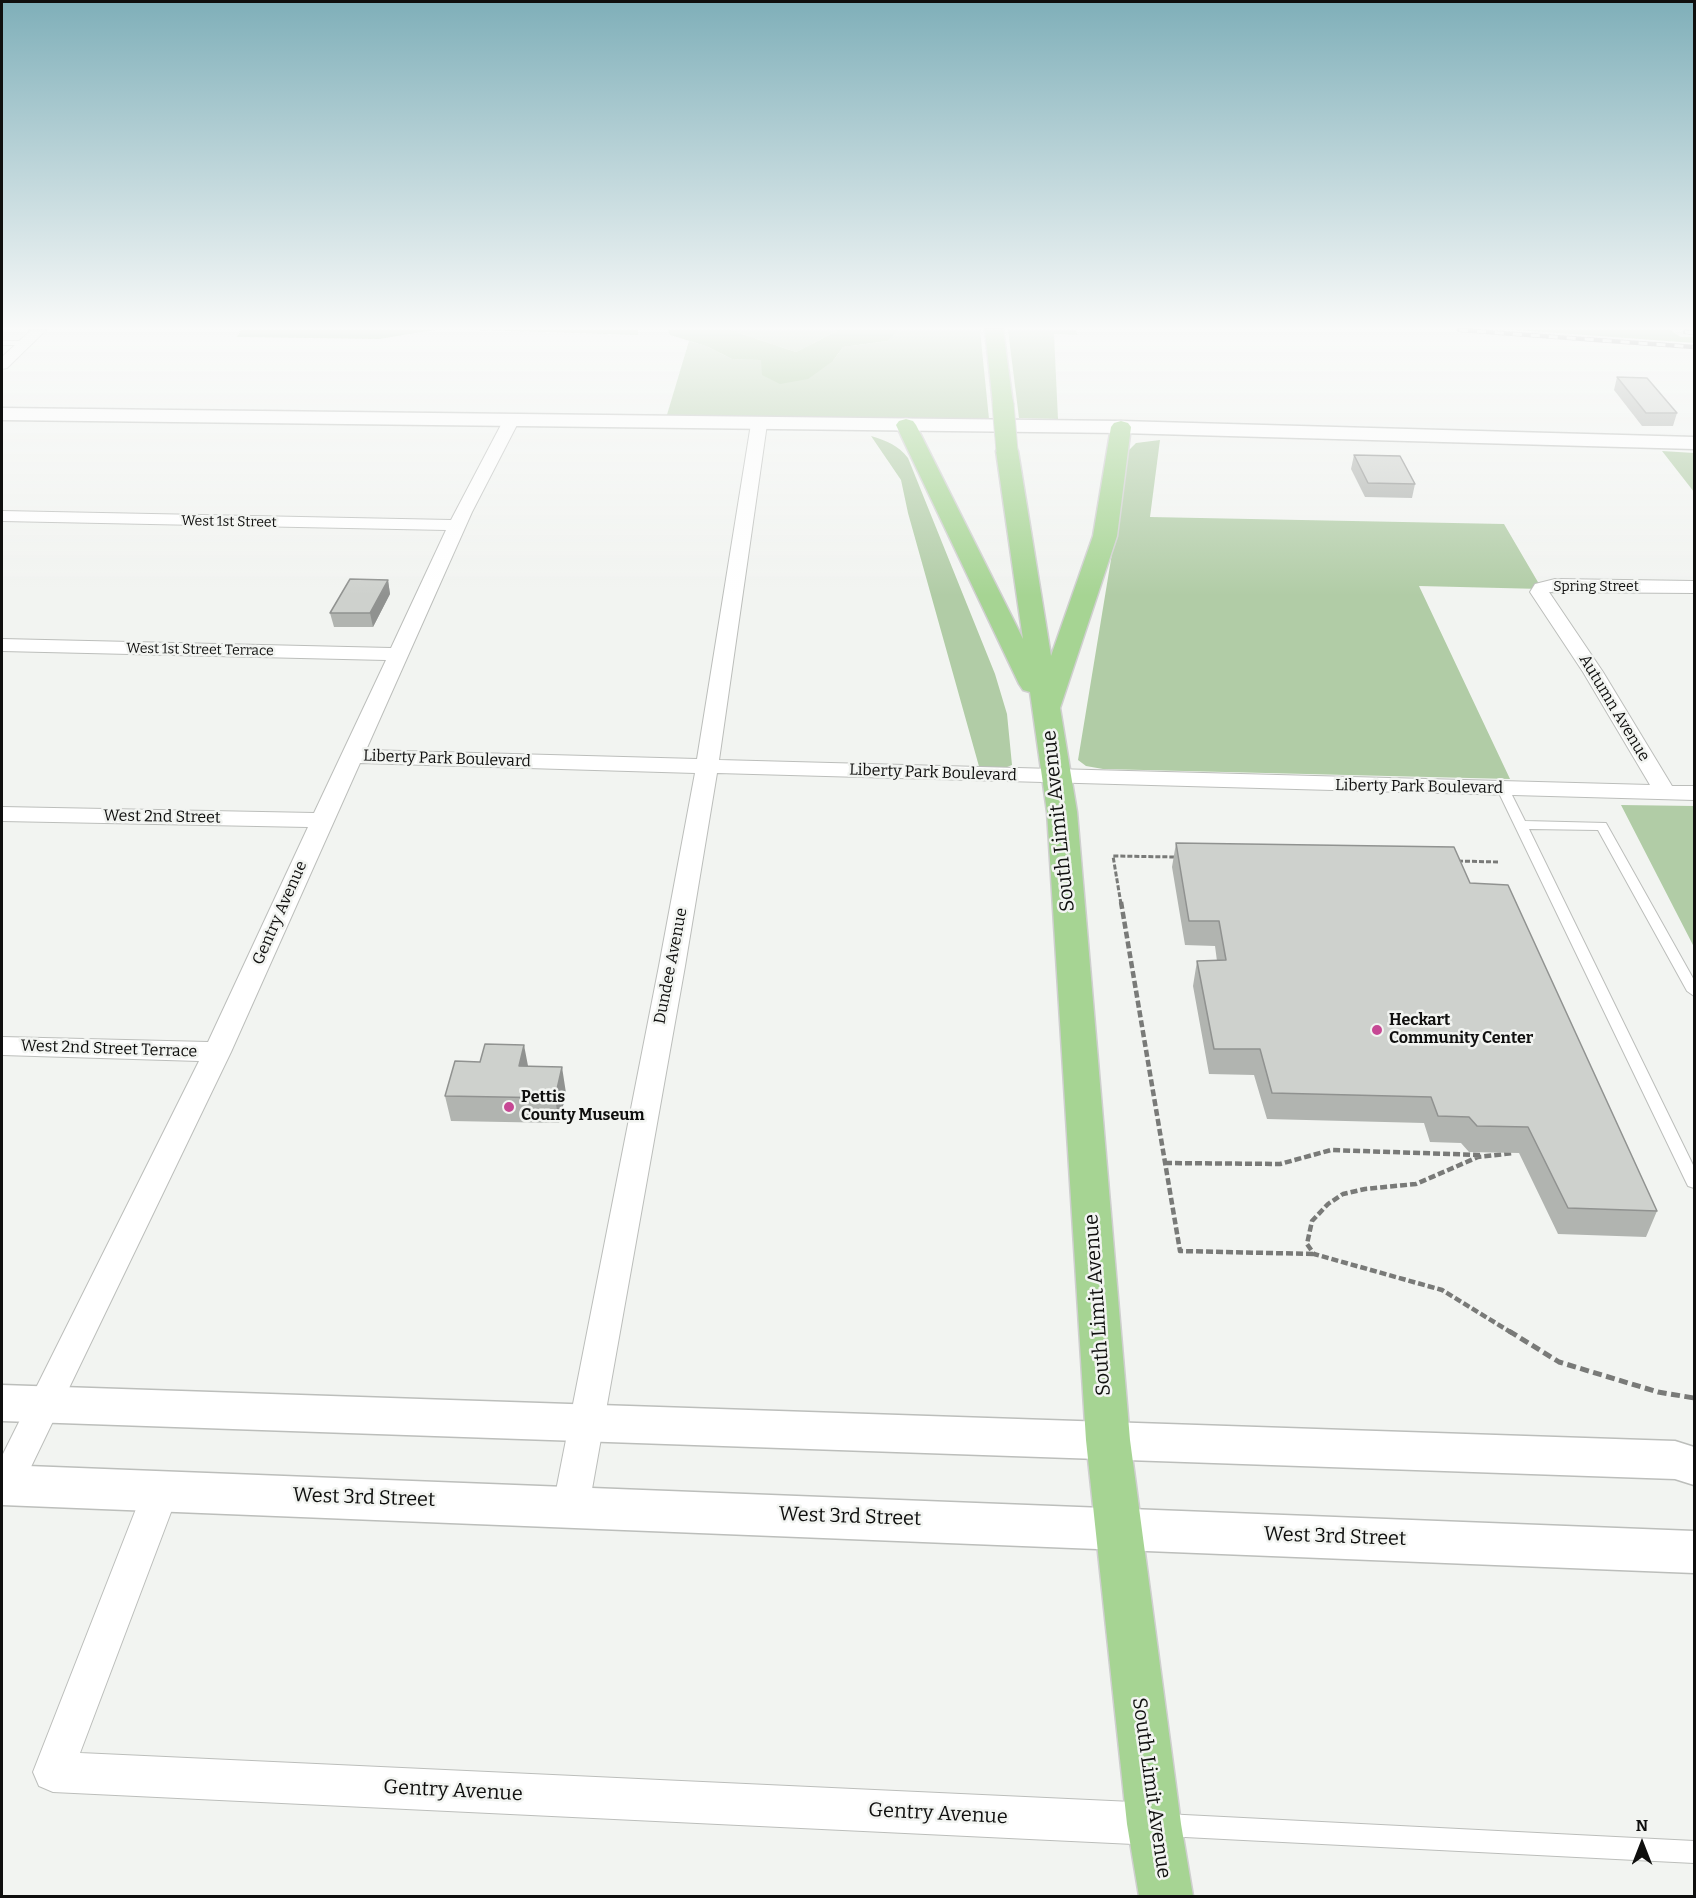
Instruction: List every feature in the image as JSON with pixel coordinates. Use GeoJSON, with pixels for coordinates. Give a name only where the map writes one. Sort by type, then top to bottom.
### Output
{"type":"FeatureCollection","features":[{"type":"Feature","properties":{"kind":"highway"},"geometry":{"type":"LineString","coordinates":[[1004,419],[1007,451],[1046,712]]}},
{"type":"Feature","properties":{"kind":"highway"},"geometry":{"type":"LineString","coordinates":[[906,425],[1046,712]]}},
{"type":"Feature","properties":{"kind":"highway"},"geometry":{"type":"LineString","coordinates":[[1046,712],[1105,536],[1121,427]]}},
{"type":"Feature","properties":{"kind":"highway","name":"South Limit Avenue"},"geometry":{"type":"LineString","coordinates":[[1046,712],[1058,777],[1108,1440],[1154,1824],[1166,1896]]}},
{"type":"Feature","properties":{"kind":"main road"},"geometry":{"type":"LineString","coordinates":[[103,419],[1121,427],[1695,443]]}},
{"type":"Feature","properties":{"kind":"main road"},"geometry":{"type":"LineString","coordinates":[[2,1403],[1675,1460],[1695,1466]]}},
{"type":"Feature","properties":{"kind":"main road","name":"West 3rd Street"},"geometry":{"type":"LineString","coordinates":[[3,1485],[1695,1552]]}},
{"type":"Feature","properties":{"kind":"street","name":"Gentry Avenue"},"geometry":{"type":"LineString","coordinates":[[44,1404],[217,1052],[457,525],[511,421]]}},
{"type":"Feature","properties":{"kind":"street","name":"Dundee Avenue"},"geometry":{"type":"LineString","coordinates":[[571,1506],[706,767],[745,532],[759,424]]}},
{"type":"Feature","properties":{"kind":"street","name":"West 1st Street"},"geometry":{"type":"LineString","coordinates":[[2,516],[457,525]]}},
{"type":"Feature","properties":{"kind":"street","name":"Spring Street"},"geometry":{"type":"LineString","coordinates":[[1561,625],[1540,595],[1542,588],[1548,586],[1695,587]]}},
{"type":"Feature","properties":{"kind":"street","name":"Autumn Avenue"},"geometry":{"type":"LineString","coordinates":[[1561,625],[1593,672],[1665,792]]}},
{"type":"Feature","properties":{"kind":"street","name":"West 1st Street Terrace"},"geometry":{"type":"LineString","coordinates":[[2,645],[398,654]]}},
{"type":"Feature","properties":{"kind":"street","name":"Liberty Park Boulevard"},"geometry":{"type":"LineString","coordinates":[[351,756],[1695,793]]}},
{"type":"Feature","properties":{"kind":"street","name":"West 2nd Street"},"geometry":{"type":"LineString","coordinates":[[2,814],[322,820]]}},
{"type":"Feature","properties":{"kind":"street","name":"West 2nd Street Terrace"},"geometry":{"type":"LineString","coordinates":[[2,1046],[217,1052]]}},
{"type":"Feature","properties":{"kind":"street","name":"West 3rd Street"},"geometry":{"type":"LineString","coordinates":[[3,1485],[44,1404]]}},
{"type":"Feature","properties":{"kind":"street","name":"Gentry Avenue"},"geometry":{"type":"LineString","coordinates":[[161,1491],[53,1773],[1154,1824]]}},
{"type":"Feature","properties":{"kind":"lane"},"geometry":{"type":"LineString","coordinates":[[1503,789],[1695,1182]]}},
{"type":"Feature","properties":{"kind":"lane"},"geometry":{"type":"LineString","coordinates":[[1521,825],[1602,826],[1695,991]]}},
{"type":"Feature","properties":{"kind":"lane"},"geometry":{"type":"LineString","coordinates":[[1154,1824],[1695,1852]]}},
{"type":"Feature","properties":{"kind":"path"},"geometry":{"type":"LineString","coordinates":[[1179,857],[1113,856],[1180,1251],[1314,1254],[1443,1290],[1559,1362],[1658,1392],[1695,1398]]}},
{"type":"Feature","properties":{"kind":"path"},"geometry":{"type":"LineString","coordinates":[[1450,861],[1498,862]]}},
{"type":"Feature","properties":{"kind":"path"},"geometry":{"type":"LineString","coordinates":[[1165,1163],[1280,1164],[1331,1150],[1496,1155]]}},
{"type":"Feature","properties":{"kind":"path"},"geometry":{"type":"LineString","coordinates":[[1314,1254],[1307,1244],[1312,1221],[1328,1204],[1343,1194],[1365,1189],[1416,1184],[1478,1157],[1514,1153]]}},
{"type":"Feature","properties":{"kind":"green space"},"geometry":{"type":"Polygon","coordinates":[[[851,419],[989,419],[989,419],[851,419]]]}},
{"type":"Feature","properties":{"kind":"green space"},"geometry":{"type":"Polygon","coordinates":[[[871,436],[892,444],[908,458],[995,674],[1007,714],[1012,765],[1000,770],[980,770],[908,513],[901,480],[871,436]]]}},
{"type":"Feature","properties":{"kind":"green space"},"geometry":{"type":"Polygon","coordinates":[[[1160,440],[1150,517],[1504,524],[1542,589],[1419,586],[1510,779],[1103,769],[1086,766],[1078,760],[1129,450],[1136,443],[1160,440]]]}},
{"type":"Feature","properties":{"kind":"green space"},"geometry":{"type":"Polygon","coordinates":[[[1662,451],[1694,453],[1694,492],[1662,451]]]}},
{"type":"Feature","properties":{"kind":"green space"},"geometry":{"type":"Polygon","coordinates":[[[1621,805],[1694,806],[1694,947],[1621,805]]]}},
{"type":"Feature","properties":{"kind":"building"},"geometry":{"type":"Polygon","coordinates":[[[1354,455],[1400,456],[1415,484],[1368,483],[1354,455]]]}},
{"type":"Feature","properties":{"kind":"building"},"geometry":{"type":"Polygon","coordinates":[[[350,579],[388,580],[370,613],[330,613],[350,579]]]}},
{"type":"Feature","properties":{"kind":"building","name":"Heckart Community Center"},"geometry":{"type":"Polygon","coordinates":[[[1176,843],[1454,847],[1470,883],[1508,885],[1657,1211],[1568,1208],[1528,1127],[1477,1126],[1469,1117],[1438,1116],[1431,1097],[1272,1093],[1260,1049],[1214,1049],[1197,961],[1226,960],[1219,921],[1189,921],[1176,843]]]}},
{"type":"Feature","properties":{"kind":"building"},"geometry":{"type":"Polygon","coordinates":[[[485,1044],[524,1045],[519,1066],[562,1067],[555,1098],[445,1096],[455,1061],[480,1062],[485,1044]]]}},
{"type":"Feature","properties":{"kind":"place","name":"Heckart Community Center"},"geometry":{"type":"Point","coordinates":[1377,1030]}},
{"type":"Feature","properties":{"kind":"place","name":"Pettis County Museum"},"geometry":{"type":"Point","coordinates":[509,1107]}}]}
